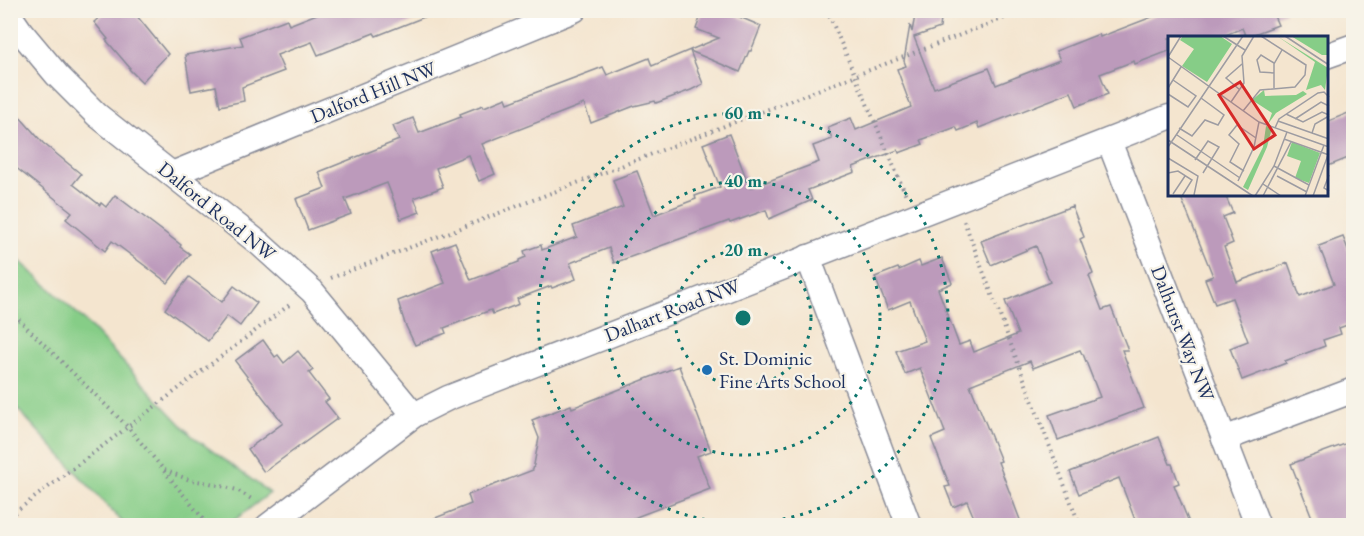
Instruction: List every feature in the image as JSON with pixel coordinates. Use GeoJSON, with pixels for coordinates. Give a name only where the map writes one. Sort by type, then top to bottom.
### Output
{"type":"FeatureCollection","features":[{"type":"Feature","properties":{"kind":"street","name":"Dalford Hill NW"},"geometry":{"type":"LineString","coordinates":[[172,174],[574,10]]}},
{"type":"Feature","properties":{"kind":"street","name":"Dalford Road NW"},"geometry":{"type":"LineString","coordinates":[[10,16],[57,75],[97,114],[260,244],[312,291],[414,415]]}},
{"type":"Feature","properties":{"kind":"street"},"geometry":{"type":"LineString","coordinates":[[1328,55],[1353,46]]}},
{"type":"Feature","properties":{"kind":"street","name":"Dalhart Road NW"},"geometry":{"type":"LineString","coordinates":[[268,525],[414,415],[448,398],[1168,117]]}},
{"type":"Feature","properties":{"kind":"street","name":"Dalhurst Way NW"},"geometry":{"type":"LineString","coordinates":[[1109,141],[1258,525]]}},
{"type":"Feature","properties":{"kind":"street"},"geometry":{"type":"LineString","coordinates":[[808,257],[909,525]]}},
{"type":"Feature","properties":{"kind":"street"},"geometry":{"type":"LineString","coordinates":[[1224,439],[1353,390]]}},
{"type":"Feature","properties":{"kind":"path"},"geometry":{"type":"LineString","coordinates":[[827,10],[906,196]]}},
{"type":"Feature","properties":{"kind":"path"},"geometry":{"type":"LineString","coordinates":[[10,516],[295,301],[335,276],[1025,10]]}},
{"type":"Feature","properties":{"kind":"path"},"geometry":{"type":"LineString","coordinates":[[964,221],[1080,525]]}},
{"type":"Feature","properties":{"kind":"path"},"geometry":{"type":"LineString","coordinates":[[10,311],[127,426],[209,525]]}},
{"type":"Feature","properties":{"kind":"path"},"geometry":{"type":"LineString","coordinates":[[164,470],[190,480],[237,490],[253,500]]}},
{"type":"Feature","properties":{"kind":"green space"},"geometry":{"type":"Polygon","coordinates":[[[10,252],[81,317],[192,436],[270,493],[228,525],[125,525],[11,402],[10,252]]]}},
{"type":"Feature","properties":{"kind":"building"},"geometry":{"type":"Polygon","coordinates":[[[108,10],[132,10],[168,54],[142,82],[129,69],[94,22],[108,10]]]}},
{"type":"Feature","properties":{"kind":"building"},"geometry":{"type":"Polygon","coordinates":[[[327,10],[437,10],[437,12],[376,36],[374,33],[318,55],[312,42],[277,55],[284,71],[242,87],[244,101],[220,106],[216,86],[191,91],[185,55],[243,45],[240,37],[287,19],[289,25],[327,10]]]}},
{"type":"Feature","properties":{"kind":"building"},"geometry":{"type":"Polygon","coordinates":[[[703,10],[723,10],[761,26],[740,72],[690,51],[703,84],[691,90],[656,103],[655,101],[634,106],[591,123],[584,104],[482,144],[495,174],[479,181],[468,155],[436,168],[443,187],[414,198],[420,212],[401,219],[387,183],[345,199],[351,214],[308,230],[296,199],[325,188],[319,172],[399,140],[393,126],[413,118],[419,133],[461,117],[460,114],[483,105],[484,107],[506,98],[508,103],[603,67],[607,75],[649,58],[652,66],[719,38],[696,29],[703,10]]]}},
{"type":"Feature","properties":{"kind":"building"},"geometry":{"type":"Polygon","coordinates":[[[916,10],[942,10],[940,28],[914,37],[934,88],[989,68],[996,85],[1060,60],[1056,51],[1170,10],[1284,10],[1285,12],[1274,16],[1278,25],[1249,36],[1246,36],[1242,28],[1224,36],[1168,36],[1168,51],[1100,74],[1108,94],[1077,106],[1071,92],[979,128],[977,123],[958,131],[956,127],[921,140],[923,144],[899,153],[898,150],[853,167],[855,172],[808,190],[812,200],[769,219],[766,210],[614,263],[609,248],[570,263],[576,279],[517,299],[519,304],[493,314],[491,310],[444,328],[446,333],[415,345],[398,301],[445,283],[432,251],[455,242],[471,280],[519,262],[526,257],[524,251],[541,245],[542,250],[577,237],[573,226],[623,207],[613,180],[637,171],[654,215],[696,199],[695,196],[720,187],[703,144],[729,134],[750,188],[819,162],[813,146],[832,139],[828,127],[851,118],[856,130],[911,107],[897,69],[906,66],[904,61],[910,25],[912,32],[916,10]]]}},
{"type":"Feature","properties":{"kind":"building"},"geometry":{"type":"Polygon","coordinates":[[[10,106],[43,143],[81,174],[73,184],[106,207],[115,195],[190,254],[168,283],[112,241],[105,251],[66,219],[72,212],[10,163],[10,106]]]}},
{"type":"Feature","properties":{"kind":"building"},"geometry":{"type":"Polygon","coordinates":[[[1353,111],[1353,156],[1328,166],[1328,121],[1353,111]]]}},
{"type":"Feature","properties":{"kind":"building"},"geometry":{"type":"Polygon","coordinates":[[[1180,196],[1225,196],[1233,213],[1223,217],[1233,243],[1224,247],[1237,282],[1288,263],[1300,297],[1334,284],[1319,246],[1343,237],[1353,262],[1353,330],[1350,324],[1339,328],[1341,334],[1323,340],[1325,346],[1242,380],[1230,348],[1248,341],[1232,298],[1215,304],[1205,279],[1213,276],[1180,196]]]}},
{"type":"Feature","properties":{"kind":"building"},"geometry":{"type":"Polygon","coordinates":[[[1072,206],[1084,237],[1080,239],[1093,274],[1089,276],[1102,310],[1111,307],[1128,350],[1122,350],[1144,408],[1058,440],[1049,415],[1100,397],[1080,350],[1033,368],[1030,361],[970,385],[1001,461],[998,462],[1022,525],[977,525],[967,501],[953,507],[945,487],[950,486],[931,438],[945,432],[920,368],[905,374],[896,351],[925,341],[910,301],[888,310],[875,277],[919,261],[921,266],[942,258],[952,283],[938,289],[959,345],[970,341],[974,352],[1018,334],[1005,301],[1050,282],[1036,246],[991,265],[981,241],[1072,206]]]}},
{"type":"Feature","properties":{"kind":"building"},"geometry":{"type":"Polygon","coordinates":[[[189,277],[222,302],[234,286],[257,303],[240,326],[227,316],[208,341],[165,309],[189,277]]]}},
{"type":"Feature","properties":{"kind":"building"},"geometry":{"type":"Polygon","coordinates":[[[263,340],[275,357],[278,355],[284,363],[298,351],[313,370],[309,373],[329,399],[325,402],[338,418],[264,472],[248,449],[283,423],[235,361],[263,340]]]}},
{"type":"Feature","properties":{"kind":"building"},"geometry":{"type":"Polygon","coordinates":[[[679,366],[711,451],[697,456],[710,489],[615,525],[420,525],[471,504],[468,495],[533,470],[539,438],[532,420],[571,405],[572,408],[679,366]]]}},
{"type":"Feature","properties":{"kind":"building"},"geometry":{"type":"Polygon","coordinates":[[[1159,437],[1179,483],[1174,485],[1190,525],[1137,525],[1119,478],[1079,494],[1070,472],[1159,437]]]}},
{"type":"Feature","properties":{"kind":"building"},"geometry":{"type":"Polygon","coordinates":[[[1353,441],[1353,525],[1315,525],[1291,464],[1353,441]]]}},
{"type":"Feature","properties":{"kind":"place","name":"St. Dominic Fine Arts School"},"geometry":{"type":"Point","coordinates":[707,370]}}]}
